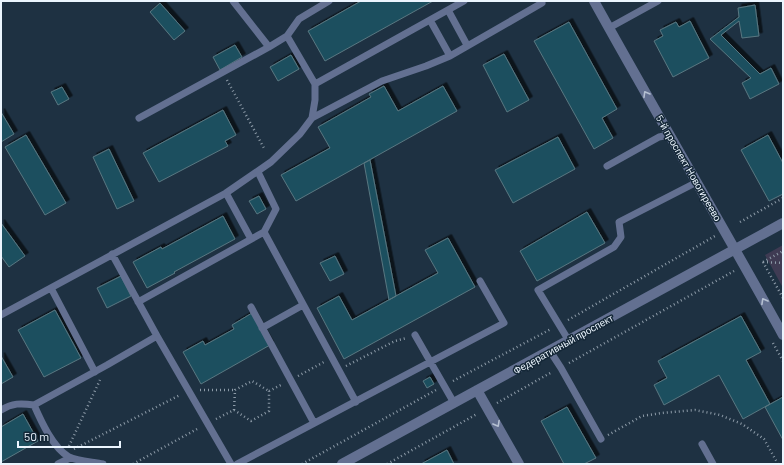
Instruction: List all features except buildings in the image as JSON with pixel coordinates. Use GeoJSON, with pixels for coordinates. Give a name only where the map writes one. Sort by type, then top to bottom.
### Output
{"type":"FeatureCollection","features":[{"type":"Feature","properties":{"kind":"street","name":"5-й проспект Новогиреево"},"geometry":{"type":"LineString","coordinates":[[594,1],[669,135],[736,249],[783,335]]}},
{"type":"Feature","properties":{"kind":"street","name":"Федеративный проспект"},"geometry":{"type":"LineString","coordinates":[[342,464],[356,461],[477,390],[550,352],[783,223]]}},
{"type":"Feature","properties":{"kind":"street"},"geometry":{"type":"LineString","coordinates":[[477,390],[519,464]]}},
{"type":"Feature","properties":{"kind":"lane"},"geometry":{"type":"LineString","coordinates":[[233,1],[269,47]]}},
{"type":"Feature","properties":{"kind":"lane"},"geometry":{"type":"LineString","coordinates":[[139,118],[223,73],[287,36],[299,19],[329,1]]}},
{"type":"Feature","properties":{"kind":"lane"},"geometry":{"type":"LineString","coordinates":[[315,84],[464,1]]}},
{"type":"Feature","properties":{"kind":"lane"},"geometry":{"type":"LineString","coordinates":[[609,28],[658,1]]}},
{"type":"Feature","properties":{"kind":"lane"},"geometry":{"type":"LineString","coordinates":[[1,315],[226,193],[258,172],[286,149],[312,118],[382,81],[450,56],[542,3]]}},
{"type":"Feature","properties":{"kind":"lane"},"geometry":{"type":"LineString","coordinates":[[448,10],[467,46]]}},
{"type":"Feature","properties":{"kind":"lane"},"geometry":{"type":"LineString","coordinates":[[430,20],[450,56]]}},
{"type":"Feature","properties":{"kind":"lane"},"geometry":{"type":"LineString","coordinates":[[287,36],[315,84],[312,118]]}},
{"type":"Feature","properties":{"kind":"lane"},"geometry":{"type":"LineString","coordinates":[[607,166],[659,137],[669,135]]}},
{"type":"Feature","properties":{"kind":"lane"},"geometry":{"type":"LineString","coordinates":[[138,302],[264,232],[276,209],[258,172]]}},
{"type":"Feature","properties":{"kind":"lane"},"geometry":{"type":"LineString","coordinates":[[568,341],[538,290],[614,247],[621,237],[619,222],[697,182]]}},
{"type":"Feature","properties":{"kind":"lane"},"geometry":{"type":"LineString","coordinates":[[226,193],[251,239]]}},
{"type":"Feature","properties":{"kind":"lane"},"geometry":{"type":"LineString","coordinates":[[264,232],[356,402]]}},
{"type":"Feature","properties":{"kind":"lane"},"geometry":{"type":"LineString","coordinates":[[112,254],[157,336],[231,464]]}},
{"type":"Feature","properties":{"kind":"lane"},"geometry":{"type":"LineString","coordinates":[[237,464],[504,323],[480,281]]}},
{"type":"Feature","properties":{"kind":"lane"},"geometry":{"type":"LineString","coordinates":[[51,288],[95,372]]}},
{"type":"Feature","properties":{"kind":"lane"},"geometry":{"type":"LineString","coordinates":[[262,328],[303,305]]}},
{"type":"Feature","properties":{"kind":"lane"},"geometry":{"type":"LineString","coordinates":[[251,307],[314,423]]}},
{"type":"Feature","properties":{"kind":"lane"},"geometry":{"type":"LineString","coordinates":[[415,335],[454,403]]}},
{"type":"Feature","properties":{"kind":"lane"},"geometry":{"type":"LineString","coordinates":[[1,410],[8,406],[21,403],[34,405],[157,336]]}},
{"type":"Feature","properties":{"kind":"lane"},"geometry":{"type":"LineString","coordinates":[[550,352],[561,368],[601,439]]}},
{"type":"Feature","properties":{"kind":"lane"},"geometry":{"type":"LineString","coordinates":[[34,405],[46,430],[68,456],[103,464]]}},
{"type":"Feature","properties":{"kind":"lane"},"geometry":{"type":"LineString","coordinates":[[702,444],[712,464]]}},
{"type":"Feature","properties":{"kind":"lane"},"geometry":{"type":"LineString","coordinates":[[58,464],[68,456]]}},
{"type":"Feature","properties":{"kind":"path"},"geometry":{"type":"LineString","coordinates":[[223,73],[265,150]]}},
{"type":"Feature","properties":{"kind":"path"},"geometry":{"type":"LineString","coordinates":[[740,222],[783,198]]}},
{"type":"Feature","properties":{"kind":"path"},"geometry":{"type":"LineString","coordinates":[[302,464],[444,385],[559,325],[715,236]]}},
{"type":"Feature","properties":{"kind":"path"},"geometry":{"type":"LineString","coordinates":[[763,262],[783,251]]}},
{"type":"Feature","properties":{"kind":"path"},"geometry":{"type":"LineString","coordinates":[[763,262],[783,263]]}},
{"type":"Feature","properties":{"kind":"path"},"geometry":{"type":"LineString","coordinates":[[763,262],[783,298]]}},
{"type":"Feature","properties":{"kind":"path"},"geometry":{"type":"LineString","coordinates":[[338,370],[395,341],[415,335]]}},
{"type":"Feature","properties":{"kind":"path"},"geometry":{"type":"LineString","coordinates":[[68,456],[107,365]]}},
{"type":"Feature","properties":{"kind":"path"},"geometry":{"type":"LineString","coordinates":[[68,456],[189,391],[235,390],[252,381],[269,391],[269,411],[251,421],[234,410]]}},
{"type":"Feature","properties":{"kind":"path"},"geometry":{"type":"LineString","coordinates":[[234,410],[235,390]]}},
{"type":"Feature","properties":{"kind":"path"},"geometry":{"type":"LineString","coordinates":[[133,464],[234,410]]}},
{"type":"Feature","properties":{"kind":"path"},"geometry":{"type":"LineString","coordinates":[[601,439],[642,416],[695,410],[720,415],[742,424],[764,439],[778,464]]}},
{"type":"Feature","properties":{"kind":"shaded area"},"geometry":{"type":"Polygon","coordinates":[[[783,245],[783,288],[765,255],[783,245]]]}}]}
